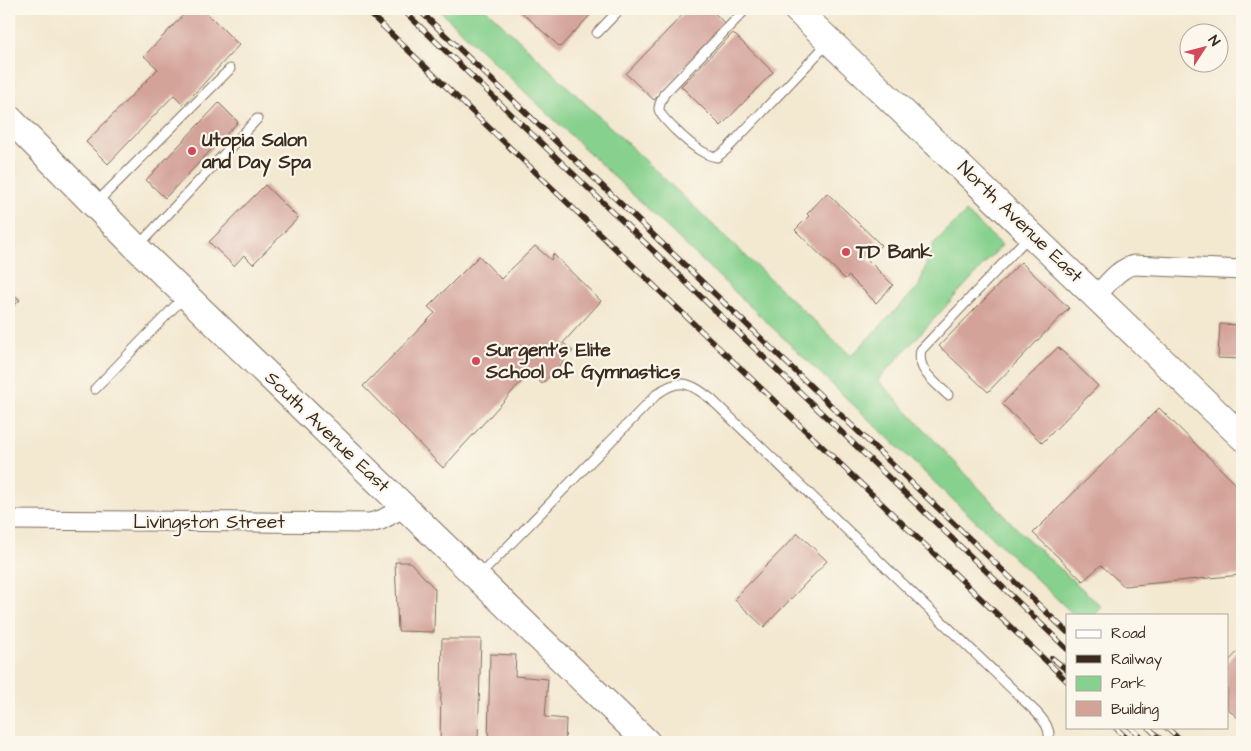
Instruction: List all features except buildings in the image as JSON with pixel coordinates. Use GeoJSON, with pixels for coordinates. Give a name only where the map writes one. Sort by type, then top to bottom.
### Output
{"type":"FeatureCollection","features":[{"type":"Feature","properties":{"kind":"main road","name":"North Avenue East"},"geometry":{"type":"LineString","coordinates":[[796,9],[1242,437]]}},
{"type":"Feature","properties":{"kind":"main road","name":"South Avenue East"},"geometry":{"type":"LineString","coordinates":[[9,118],[136,248],[647,742]]}},
{"type":"Feature","properties":{"kind":"street"},"geometry":{"type":"LineString","coordinates":[[1096,296],[1126,267],[1134,265],[1242,270]]}},
{"type":"Feature","properties":{"kind":"street","name":"Livingston Street"},"geometry":{"type":"LineString","coordinates":[[9,520],[370,523],[381,520],[405,507]]}},
{"type":"Feature","properties":{"kind":"lane"},"geometry":{"type":"LineString","coordinates":[[597,33],[620,9]]}},
{"type":"Feature","properties":{"kind":"lane"},"geometry":{"type":"LineString","coordinates":[[746,9],[664,94],[660,102],[659,111],[662,118],[697,149],[710,156],[717,156],[727,149],[830,41]]}},
{"type":"Feature","properties":{"kind":"lane"},"geometry":{"type":"LineString","coordinates":[[94,206],[230,69]]}},
{"type":"Feature","properties":{"kind":"lane"},"geometry":{"type":"LineString","coordinates":[[136,248],[257,119]]}},
{"type":"Feature","properties":{"kind":"lane"},"geometry":{"type":"LineString","coordinates":[[948,395],[922,368],[919,356],[921,350],[1031,233]]}},
{"type":"Feature","properties":{"kind":"lane"},"geometry":{"type":"LineString","coordinates":[[94,390],[186,295]]}},
{"type":"Feature","properties":{"kind":"lane"},"geometry":{"type":"LineString","coordinates":[[477,578],[657,394],[666,387],[677,383],[689,385],[711,399],[1037,713],[1046,723],[1050,732],[1049,742]]}},
{"type":"Feature","properties":{"kind":"green space"},"geometry":{"type":"Polygon","coordinates":[[[438,9],[486,9],[851,356],[919,286],[933,244],[966,212],[1002,245],[878,380],[1021,533],[1102,607],[1096,614],[1073,614],[438,9]]]}},
{"type":"Feature","properties":{"kind":"railway"},"geometry":{"type":"LineString","coordinates":[[365,9],[1066,680]]}},
{"type":"Feature","properties":{"kind":"railway"},"geometry":{"type":"LineString","coordinates":[[402,9],[1066,648]]}},
{"type":"Feature","properties":{"kind":"railway"},"geometry":{"type":"LineString","coordinates":[[418,9],[1066,631]]}},
{"type":"Feature","properties":{"kind":"railway"},"geometry":{"type":"LineString","coordinates":[[1052,658],[1066,669]]}},
{"type":"Feature","properties":{"kind":"railway"},"geometry":{"type":"LineString","coordinates":[[1116,728],[1130,742]]}},
{"type":"Feature","properties":{"kind":"railway"},"geometry":{"type":"LineString","coordinates":[[1131,728],[1146,742]]}},
{"type":"Feature","properties":{"kind":"railway"},"geometry":{"type":"LineString","coordinates":[[1149,728],[1163,742]]}},
{"type":"Feature","properties":{"kind":"railway"},"geometry":{"type":"LineString","coordinates":[[1167,728],[1182,742]]}},
{"type":"Feature","properties":{"kind":"place","name":"Utopia Salon and Day Spa"},"geometry":{"type":"Point","coordinates":[192,151]}},
{"type":"Feature","properties":{"kind":"place","name":"TD Bank"},"geometry":{"type":"Point","coordinates":[846,252]}},
{"type":"Feature","properties":{"kind":"place","name":"Surgent's Elite School of Gymnastics"},"geometry":{"type":"Point","coordinates":[476,361]}}]}
